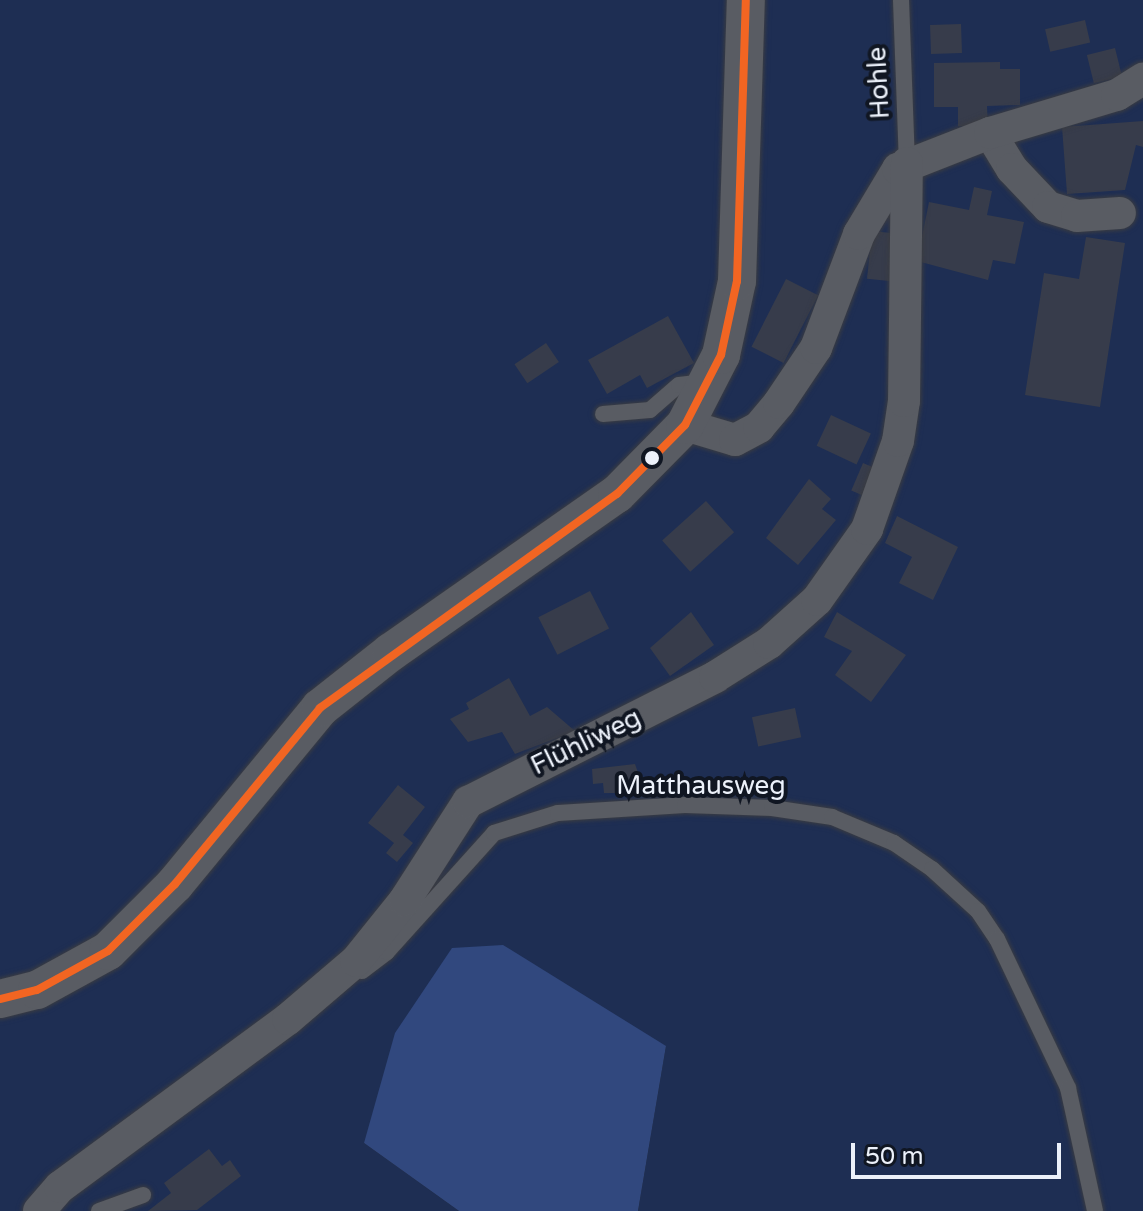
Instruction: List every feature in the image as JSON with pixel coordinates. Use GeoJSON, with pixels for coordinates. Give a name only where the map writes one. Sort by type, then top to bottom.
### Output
{"type":"FeatureCollection","features":[{"type":"Feature","properties":{"kind":"street"},"geometry":{"type":"LineString","coordinates":[[0,999],[37,990],[108,951],[175,884],[320,708],[391,652],[617,494],[685,425],[711,382],[737,281],[746,0]]}},
{"type":"Feature","properties":{"kind":"street"},"geometry":{"type":"LineString","coordinates":[[685,425],[735,440],[759,427],[816,348],[859,234],[889,179],[907,163],[990,133],[1117,95],[1143,79]]}},
{"type":"Feature","properties":{"kind":"street"},"geometry":{"type":"LineString","coordinates":[[990,133],[1012,169],[1048,207],[1077,216],[1120,213]]}},
{"type":"Feature","properties":{"kind":"street","name":"Flühliweg"},"geometry":{"type":"LineString","coordinates":[[39,1211],[60,1187],[328,986],[405,900],[468,802],[745,659],[796,621],[838,576],[867,529],[898,441],[904,401],[907,163]]}},
{"type":"Feature","properties":{"kind":"lane","name":"Hohle"},"geometry":{"type":"LineString","coordinates":[[901,0],[907,163]]}},
{"type":"Feature","properties":{"kind":"lane"},"geometry":{"type":"LineString","coordinates":[[603,414],[650,410],[679,385],[711,382]]}},
{"type":"Feature","properties":{"kind":"lane","name":"Matthausweg"},"geometry":{"type":"LineString","coordinates":[[328,986],[351,980],[387,952],[494,833],[558,813],[685,805],[772,808],[832,817],[894,843],[932,869],[978,911],[997,939],[1068,1088],[1095,1211]]}},
{"type":"Feature","properties":{"kind":"lane"},"geometry":{"type":"LineString","coordinates":[[99,1211],[143,1195]]}},
{"type":"Feature","properties":{"kind":"shaded area"},"geometry":{"type":"Polygon","coordinates":[[[0,0],[1143,0],[1143,1211],[638,1211],[666,1046],[364,1143],[459,1211],[0,1211],[0,0]]]}},
{"type":"Feature","properties":{"kind":"shaded area"},"geometry":{"type":"Polygon","coordinates":[[[503,945],[666,1046],[638,1211],[459,1211],[364,1143],[395,1033],[452,948],[503,945]]]}},
{"type":"Feature","properties":{"kind":"building"},"geometry":{"type":"Polygon","coordinates":[[[1085,20],[1090,42],[1050,52],[1045,29],[1085,20]]]}},
{"type":"Feature","properties":{"kind":"building"},"geometry":{"type":"Polygon","coordinates":[[[961,24],[962,53],[931,54],[930,25],[961,24]]]}},
{"type":"Feature","properties":{"kind":"building"},"geometry":{"type":"Polygon","coordinates":[[[1115,48],[1122,76],[1094,83],[1087,55],[1115,48]]]}},
{"type":"Feature","properties":{"kind":"building"},"geometry":{"type":"Polygon","coordinates":[[[1000,62],[1000,69],[1020,69],[1020,105],[987,106],[988,126],[958,126],[958,107],[934,107],[934,63],[1000,62]]]}},
{"type":"Feature","properties":{"kind":"building"},"geometry":{"type":"Polygon","coordinates":[[[1143,121],[1143,147],[1136,145],[1125,190],[1067,194],[1062,127],[1143,121]]]}},
{"type":"Feature","properties":{"kind":"building"},"geometry":{"type":"Polygon","coordinates":[[[974,187],[992,191],[987,215],[1024,222],[1015,264],[993,260],[988,280],[917,261],[929,202],[969,210],[974,187]]]}},
{"type":"Feature","properties":{"kind":"building"},"geometry":{"type":"Polygon","coordinates":[[[872,231],[899,234],[894,282],[867,279],[872,231]]]}},
{"type":"Feature","properties":{"kind":"building"},"geometry":{"type":"Polygon","coordinates":[[[1086,237],[1125,243],[1100,407],[1025,395],[1044,273],[1079,279],[1086,237]]]}},
{"type":"Feature","properties":{"kind":"building"},"geometry":{"type":"Polygon","coordinates":[[[786,279],[818,295],[784,363],[751,347],[786,279]]]}},
{"type":"Feature","properties":{"kind":"building"},"geometry":{"type":"Polygon","coordinates":[[[668,316],[694,363],[647,388],[640,375],[607,394],[588,360],[668,316]]]}},
{"type":"Feature","properties":{"kind":"building"},"geometry":{"type":"Polygon","coordinates":[[[546,343],[559,362],[527,383],[514,364],[546,343]]]}},
{"type":"Feature","properties":{"kind":"building"},"geometry":{"type":"Polygon","coordinates":[[[831,415],[871,434],[857,464],[817,446],[831,415]]]}},
{"type":"Feature","properties":{"kind":"building"},"geometry":{"type":"Polygon","coordinates":[[[863,463],[875,468],[863,496],[851,491],[863,463]]]}},
{"type":"Feature","properties":{"kind":"building"},"geometry":{"type":"Polygon","coordinates":[[[809,479],[831,499],[822,509],[836,520],[798,565],[766,538],[809,479]]]}},
{"type":"Feature","properties":{"kind":"building"},"geometry":{"type":"Polygon","coordinates":[[[706,501],[734,532],[690,572],[662,540],[706,501]]]}},
{"type":"Feature","properties":{"kind":"building"},"geometry":{"type":"Polygon","coordinates":[[[897,516],[958,547],[933,600],[899,583],[912,557],[885,543],[897,516]]]}},
{"type":"Feature","properties":{"kind":"building"},"geometry":{"type":"Polygon","coordinates":[[[590,591],[609,628],[557,655],[538,617],[590,591]]]}},
{"type":"Feature","properties":{"kind":"building"},"geometry":{"type":"Polygon","coordinates":[[[691,612],[714,645],[670,676],[650,648],[691,612]]]}},
{"type":"Feature","properties":{"kind":"building"},"geometry":{"type":"Polygon","coordinates":[[[837,612],[906,655],[871,702],[835,675],[852,651],[824,637],[837,612]]]}},
{"type":"Feature","properties":{"kind":"building"},"geometry":{"type":"Polygon","coordinates":[[[509,678],[530,716],[547,707],[575,731],[515,754],[502,732],[468,742],[450,719],[469,709],[466,703],[509,678]]]}},
{"type":"Feature","properties":{"kind":"building"},"geometry":{"type":"Polygon","coordinates":[[[795,708],[801,737],[758,746],[752,717],[795,708]]]}},
{"type":"Feature","properties":{"kind":"building"},"geometry":{"type":"Polygon","coordinates":[[[635,764],[645,793],[604,793],[603,783],[593,784],[592,769],[635,764]]]}},
{"type":"Feature","properties":{"kind":"building"},"geometry":{"type":"Polygon","coordinates":[[[398,785],[425,807],[403,835],[413,843],[397,862],[386,853],[394,843],[368,823],[398,785]]]}},
{"type":"Feature","properties":{"kind":"building"},"geometry":{"type":"Polygon","coordinates":[[[209,1149],[222,1166],[230,1160],[241,1176],[197,1210],[148,1211],[171,1193],[164,1183],[209,1149]]]}},
{"type":"Feature","properties":{"kind":"transit line"},"geometry":{"type":"LineString","coordinates":[[0,999],[37,990],[108,951],[175,884],[320,708],[617,494],[685,425],[721,355],[737,281],[746,0]]}}]}
